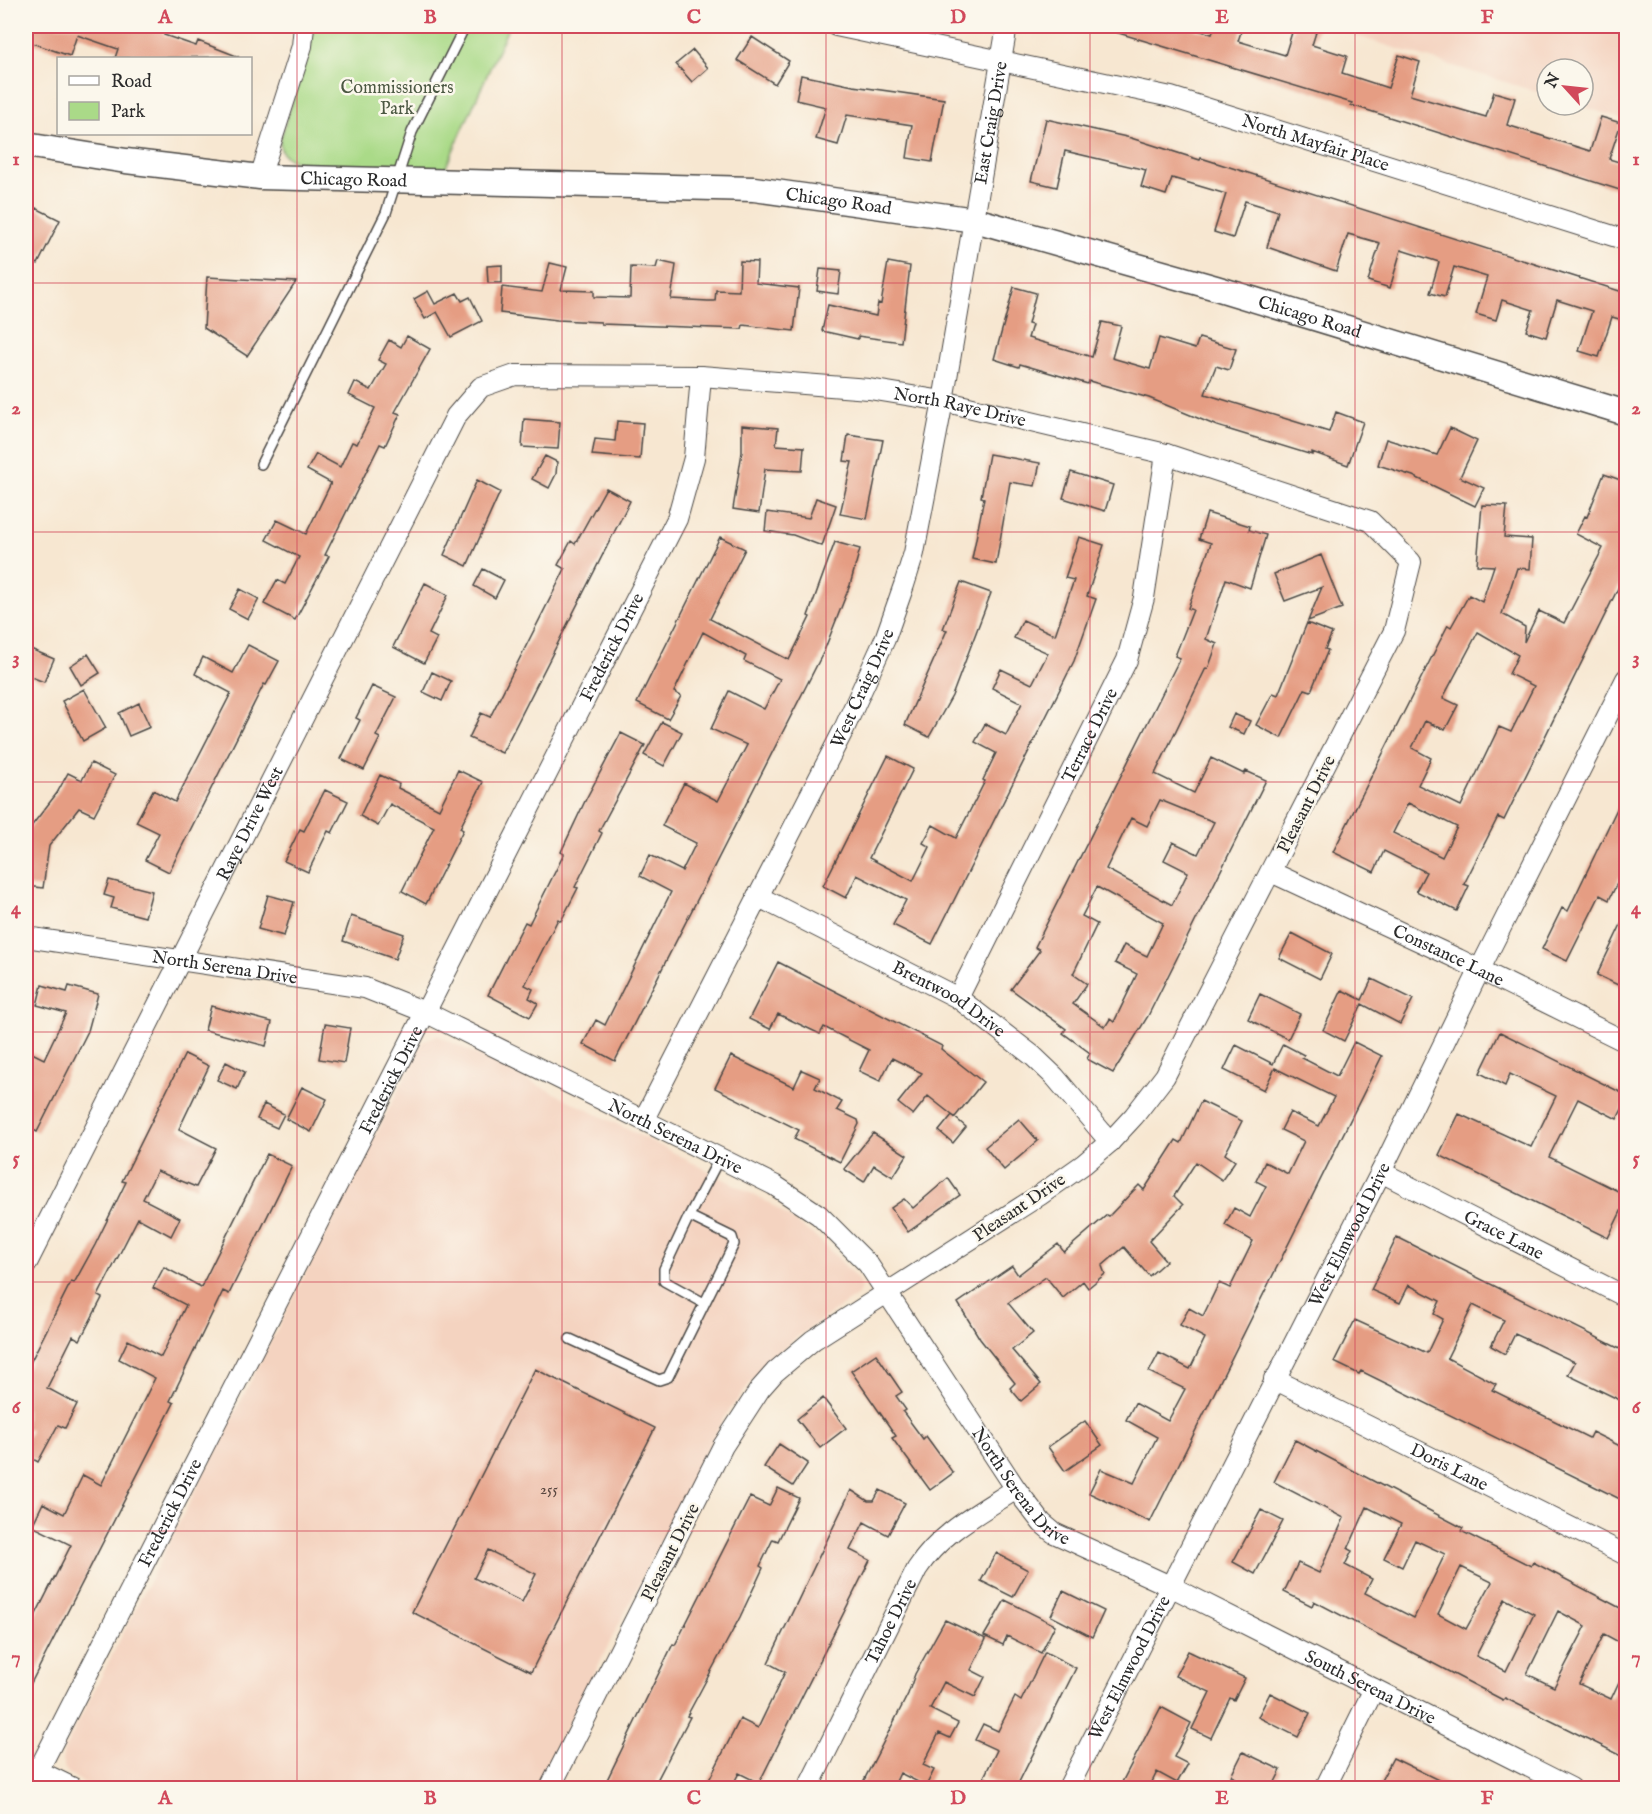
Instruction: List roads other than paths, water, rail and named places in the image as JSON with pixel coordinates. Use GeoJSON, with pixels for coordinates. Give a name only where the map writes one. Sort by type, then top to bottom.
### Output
{"type":"FeatureCollection","features":[{"type":"Feature","properties":{"kind":"street"},"geometry":{"type":"LineString","coordinates":[[260,177],[302,46],[304,26]]}},
{"type":"Feature","properties":{"kind":"street","name":"North Mayfair Place"},"geometry":{"type":"LineString","coordinates":[[836,26],[1002,59],[1171,97],[1626,240]]}},
{"type":"Feature","properties":{"kind":"street","name":"East Craig Drive"},"geometry":{"type":"LineString","coordinates":[[975,220],[1007,26]]}},
{"type":"Feature","properties":{"kind":"street","name":"Chicago Road"},"geometry":{"type":"LineString","coordinates":[[26,145],[126,161],[260,177],[754,189],[975,220],[1216,288],[1626,413]]}},
{"type":"Feature","properties":{"kind":"street","name":"West Craig Drive"},"geometry":{"type":"LineString","coordinates":[[644,1119],[843,731],[895,612],[914,552],[975,220]]}},
{"type":"Feature","properties":{"kind":"street","name":"North Raye Drive"},"geometry":{"type":"LineString","coordinates":[[482,387],[514,375],[701,376],[814,383],[943,401],[1166,454],[1370,522],[1411,562]]}},
{"type":"Feature","properties":{"kind":"street","name":"Frederick Drive"},"geometry":{"type":"LineString","coordinates":[[32,1768],[425,1011],[677,519],[694,459],[701,376]]}},
{"type":"Feature","properties":{"kind":"street","name":"Raye Drive West"},"geometry":{"type":"LineString","coordinates":[[26,1265],[456,416],[482,387]]}},
{"type":"Feature","properties":{"kind":"street","name":"Terrace Drive"},"geometry":{"type":"LineString","coordinates":[[958,998],[1127,660],[1144,598],[1166,454]]}},
{"type":"Feature","properties":{"kind":"street","name":"Pleasant Drive"},"geometry":{"type":"LineString","coordinates":[[550,1788],[723,1446],[742,1414],[768,1381],[794,1354],[1040,1195],[1110,1142],[1149,1098],[1170,1067],[1394,631],[1411,562]]}},
{"type":"Feature","properties":{"kind":"street","name":"West Elmwood Drive"},"geometry":{"type":"LineString","coordinates":[[1068,1788],[1381,1172],[1626,679]]}},
{"type":"Feature","properties":{"kind":"street","name":"Constance Lane"},"geometry":{"type":"LineString","coordinates":[[1271,872],[1480,969],[1626,1042]]}},
{"type":"Feature","properties":{"kind":"street","name":"Brentwood Drive"},"geometry":{"type":"LineString","coordinates":[[757,896],[958,998],[1033,1056],[1055,1077],[1110,1142]]}},
{"type":"Feature","properties":{"kind":"street","name":"North Serena Drive"},"geometry":{"type":"LineString","coordinates":[[26,937],[365,988],[425,1011],[784,1191],[819,1215],[868,1264],[1016,1489],[1042,1523],[1054,1533],[1170,1586]]}},
{"type":"Feature","properties":{"kind":"street","name":"Grace Lane"},"geometry":{"type":"LineString","coordinates":[[1381,1172],[1626,1297]]}},
{"type":"Feature","properties":{"kind":"street","name":"Doris Lane"},"geometry":{"type":"LineString","coordinates":[[1274,1379],[1626,1555]]}},
{"type":"Feature","properties":{"kind":"street","name":"Tahoe Drive"},"geometry":{"type":"LineString","coordinates":[[808,1788],[917,1569],[929,1550],[941,1538],[1016,1489]]}},
{"type":"Feature","properties":{"kind":"street","name":"South Serena Drive"},"geometry":{"type":"LineString","coordinates":[[1170,1586],[1571,1788]]}},
{"type":"Feature","properties":{"kind":"street"},"geometry":{"type":"LineString","coordinates":[[1325,1788],[1374,1689]]}},
{"type":"Feature","properties":{"kind":"street"},"geometry":{"type":"LineString","coordinates":[[32,1768],[73,1788]]}},
{"type":"Feature","properties":{"kind":"lane"},"geometry":{"type":"LineString","coordinates":[[261,464],[386,213],[412,132],[462,32],[462,26]]}},
{"type":"Feature","properties":{"kind":"lane"},"geometry":{"type":"LineString","coordinates":[[704,1303],[664,1281],[664,1269],[720,1157]]}},
{"type":"Feature","properties":{"kind":"lane"},"geometry":{"type":"LineString","coordinates":[[570,1339],[659,1380],[668,1377],[734,1244],[732,1237],[689,1216]]}},
{"type":"Feature","properties":{"kind":"park label","name":"Commissioners Park"},"geometry":{"type":"Point","coordinates":[397,97]}}]}
